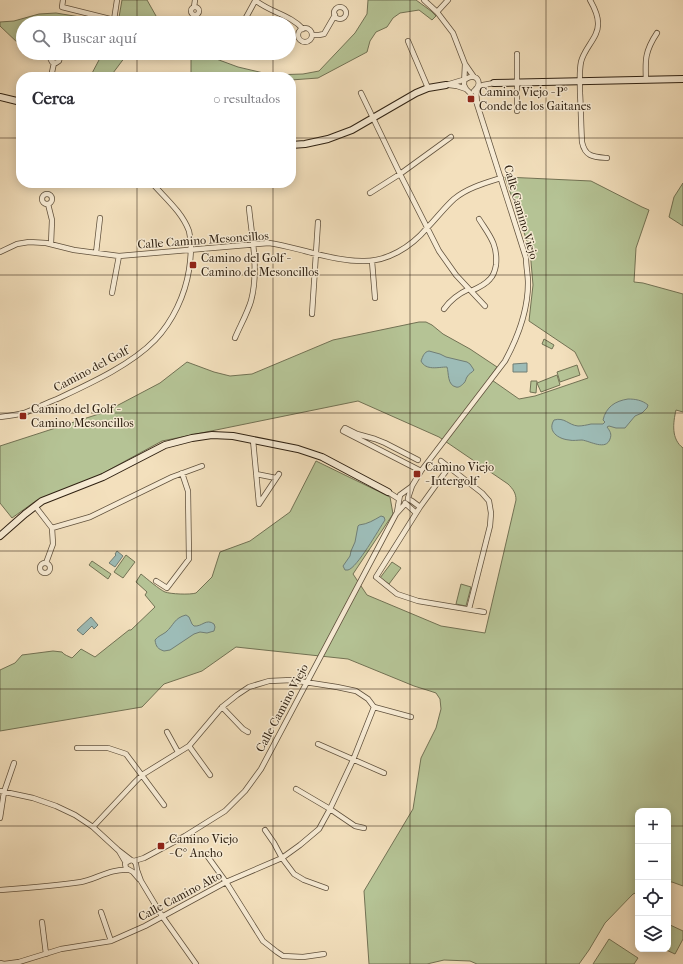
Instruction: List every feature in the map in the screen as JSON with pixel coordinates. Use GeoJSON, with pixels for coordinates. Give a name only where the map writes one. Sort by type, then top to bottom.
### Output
{"type":"FeatureCollection","features":[{"type":"Feature","properties":{"kind":"street"},"geometry":{"type":"LineString","coordinates":[[63,0],[62,7],[98,16]]}},
{"type":"Feature","properties":{"kind":"street"},"geometry":{"type":"LineString","coordinates":[[115,16],[117,0]]}},
{"type":"Feature","properties":{"kind":"street"},"geometry":{"type":"LineString","coordinates":[[194,7],[195,0]]}},
{"type":"Feature","properties":{"kind":"street"},"geometry":{"type":"LineString","coordinates":[[247,16],[255,0],[285,16]]}},
{"type":"Feature","properties":{"kind":"street"},"geometry":{"type":"LineString","coordinates":[[424,0],[437,12],[453,33],[465,64],[478,81],[479,84],[477,89]]}},
{"type":"Feature","properties":{"kind":"street"},"geometry":{"type":"LineString","coordinates":[[437,12],[448,0]]}},
{"type":"Feature","properties":{"kind":"street"},"geometry":{"type":"LineString","coordinates":[[590,0],[597,15],[598,24],[596,33],[583,54],[580,64],[582,142],[583,149],[587,153],[592,156],[607,158]]}},
{"type":"Feature","properties":{"kind":"street"},"geometry":{"type":"LineString","coordinates":[[312,35],[324,34],[335,15]]}},
{"type":"Feature","properties":{"kind":"street"},"geometry":{"type":"LineString","coordinates":[[296,22],[303,29],[308,29],[312,35]]}},
{"type":"Feature","properties":{"kind":"street"},"geometry":{"type":"LineString","coordinates":[[303,29],[298,35],[302,41],[307,42],[312,35]]}},
{"type":"Feature","properties":{"kind":"street"},"geometry":{"type":"LineString","coordinates":[[646,80],[645,63],[647,54],[649,46],[657,33]]}},
{"type":"Feature","properties":{"kind":"street"},"geometry":{"type":"LineString","coordinates":[[408,41],[428,88]]}},
{"type":"Feature","properties":{"kind":"street"},"geometry":{"type":"LineString","coordinates":[[516,54],[517,111]]}},
{"type":"Feature","properties":{"kind":"street"},"geometry":{"type":"LineString","coordinates":[[52,60],[54,63],[52,72]]}},
{"type":"Feature","properties":{"kind":"street"},"geometry":{"type":"LineString","coordinates":[[465,64],[464,85],[467,90]]}},
{"type":"Feature","properties":{"kind":"street"},"geometry":{"type":"LineString","coordinates":[[296,145],[328,139],[352,130],[416,93],[428,88],[446,85],[474,76]]}},
{"type":"Feature","properties":{"kind":"street"},"geometry":{"type":"LineString","coordinates":[[478,81],[517,83],[683,79]]}},
{"type":"Feature","properties":{"kind":"street"},"geometry":{"type":"LineString","coordinates":[[446,85],[457,86],[474,91],[483,85],[494,83]]}},
{"type":"Feature","properties":{"kind":"street","name":"Calle Camino Viejo"},"geometry":{"type":"LineString","coordinates":[[477,89],[477,104]]}},
{"type":"Feature","properties":{"kind":"street","name":"Calle Camino Viejo"},"geometry":{"type":"LineString","coordinates":[[134,863],[185,836],[225,811],[245,791],[261,769],[396,514],[406,501],[412,486],[421,471],[505,361],[514,344],[521,326],[526,305],[528,283],[526,258],[477,104],[467,90]]}},
{"type":"Feature","properties":{"kind":"street"},"geometry":{"type":"LineString","coordinates":[[361,93],[439,251],[456,275],[485,306]]}},
{"type":"Feature","properties":{"kind":"street"},"geometry":{"type":"LineString","coordinates":[[0,97],[16,101]]}},
{"type":"Feature","properties":{"kind":"street"},"geometry":{"type":"LineString","coordinates":[[370,192],[400,174],[451,138]]}},
{"type":"Feature","properties":{"kind":"street","name":"Calle Camino Mesoncillos"},"geometry":{"type":"LineString","coordinates":[[0,252],[17,244],[29,242],[51,244],[74,250],[119,256],[269,243],[346,260],[372,261],[391,256],[417,239],[454,199],[474,187],[501,178]]}},
{"type":"Feature","properties":{"kind":"street","name":"Camino del Golf"},"geometry":{"type":"LineString","coordinates":[[0,417],[22,413],[80,388],[115,369],[138,355],[155,340],[170,322],[184,293],[188,277],[191,260],[190,240],[184,220],[157,188]]}},
{"type":"Feature","properties":{"kind":"street"},"geometry":{"type":"LineString","coordinates":[[48,204],[52,220],[51,244]]}},
{"type":"Feature","properties":{"kind":"street"},"geometry":{"type":"LineString","coordinates":[[235,338],[251,301],[254,277],[255,266],[249,208]]}},
{"type":"Feature","properties":{"kind":"street"},"geometry":{"type":"LineString","coordinates":[[96,253],[100,218]]}},
{"type":"Feature","properties":{"kind":"street"},"geometry":{"type":"LineString","coordinates":[[444,309],[458,294],[484,284],[490,280],[495,271],[496,254],[494,244],[479,219]]}},
{"type":"Feature","properties":{"kind":"street"},"geometry":{"type":"LineString","coordinates":[[312,314],[318,222]]}},
{"type":"Feature","properties":{"kind":"street"},"geometry":{"type":"LineString","coordinates":[[112,294],[119,256]]}},
{"type":"Feature","properties":{"kind":"street"},"geometry":{"type":"LineString","coordinates":[[372,261],[374,298]]}},
{"type":"Feature","properties":{"kind":"street"},"geometry":{"type":"LineString","coordinates":[[418,460],[385,443],[357,434],[345,428],[343,431],[421,471]]}},
{"type":"Feature","properties":{"kind":"street"},"geometry":{"type":"LineString","coordinates":[[0,536],[42,501],[103,478],[165,445],[192,438],[212,435],[233,436],[254,440],[298,449],[322,457],[400,498],[402,504],[406,501],[412,501],[420,507]]}},
{"type":"Feature","properties":{"kind":"street"},"geometry":{"type":"LineString","coordinates":[[254,440],[257,506],[279,474]]}},
{"type":"Feature","properties":{"kind":"street"},"geometry":{"type":"LineString","coordinates":[[441,461],[482,493],[489,501],[491,513],[490,526],[469,609]]}},
{"type":"Feature","properties":{"kind":"street"},"geometry":{"type":"LineString","coordinates":[[52,528],[90,517],[172,477],[202,466]]}},
{"type":"Feature","properties":{"kind":"street"},"geometry":{"type":"LineString","coordinates":[[449,467],[416,513],[376,577],[397,594],[411,599],[484,612]]}},
{"type":"Feature","properties":{"kind":"street"},"geometry":{"type":"LineString","coordinates":[[156,581],[167,588],[189,559],[188,490],[182,473]]}},
{"type":"Feature","properties":{"kind":"street"},"geometry":{"type":"LineString","coordinates":[[256,474],[276,478]]}},
{"type":"Feature","properties":{"kind":"street","name":"Calle Camino Viejo"},"geometry":{"type":"LineString","coordinates":[[396,514],[400,498],[412,486]]}},
{"type":"Feature","properties":{"kind":"street"},"geometry":{"type":"LineString","coordinates":[[400,498],[406,495],[406,501],[416,513]]}},
{"type":"Feature","properties":{"kind":"street"},"geometry":{"type":"LineString","coordinates":[[35,506],[52,528],[53,544],[46,563]]}},
{"type":"Feature","properties":{"kind":"street"},"geometry":{"type":"LineString","coordinates":[[93,827],[134,782],[142,775],[189,746],[222,707],[236,695],[250,687],[270,681],[292,680],[337,686],[356,691],[368,699],[374,707],[411,717]]}},
{"type":"Feature","properties":{"kind":"street"},"geometry":{"type":"LineString","coordinates":[[222,707],[243,729],[248,732]]}},
{"type":"Feature","properties":{"kind":"street","name":"Calle Camino Alto"},"geometry":{"type":"LineString","coordinates":[[0,963],[4,964],[19,962],[61,949],[111,941],[145,926],[226,882],[282,858],[319,829],[353,760],[374,707]]}},
{"type":"Feature","properties":{"kind":"street"},"geometry":{"type":"LineString","coordinates":[[167,732],[178,752]]}},
{"type":"Feature","properties":{"kind":"street"},"geometry":{"type":"LineString","coordinates":[[318,744],[384,773]]}},
{"type":"Feature","properties":{"kind":"street"},"geometry":{"type":"LineString","coordinates":[[189,746],[210,775]]}},
{"type":"Feature","properties":{"kind":"street"},"geometry":{"type":"LineString","coordinates":[[77,748],[108,748],[126,754],[164,805]]}},
{"type":"Feature","properties":{"kind":"street"},"geometry":{"type":"LineString","coordinates":[[0,818],[2,792],[14,763]]}},
{"type":"Feature","properties":{"kind":"street"},"geometry":{"type":"LineString","coordinates":[[296,789],[355,826],[364,828]]}},
{"type":"Feature","properties":{"kind":"street"},"geometry":{"type":"LineString","coordinates":[[2,792],[33,798],[56,806],[75,815],[93,827],[134,863],[140,881],[162,916],[196,964]]}},
{"type":"Feature","properties":{"kind":"street"},"geometry":{"type":"LineString","coordinates":[[265,830],[282,858],[294,874],[304,880],[326,888]]}},
{"type":"Feature","properties":{"kind":"street"},"geometry":{"type":"LineString","coordinates":[[118,850],[126,864],[126,868],[140,881]]}},
{"type":"Feature","properties":{"kind":"street"},"geometry":{"type":"LineString","coordinates":[[208,857],[226,882],[263,941],[283,956],[303,957],[324,954]]}},
{"type":"Feature","properties":{"kind":"street"},"geometry":{"type":"LineString","coordinates":[[113,872],[122,865],[126,864],[128,861],[134,863]]}},
{"type":"Feature","properties":{"kind":"street"},"geometry":{"type":"LineString","coordinates":[[0,890],[82,882],[113,872],[134,870],[134,863]]}},
{"type":"Feature","properties":{"kind":"street"},"geometry":{"type":"LineString","coordinates":[[101,912],[111,941]]}},
{"type":"Feature","properties":{"kind":"street"},"geometry":{"type":"LineString","coordinates":[[42,922],[46,954]]}},
{"type":"Feature","properties":{"kind":"street"},"geometry":{"type":"LineString","coordinates":[[30,958],[32,964]]}},
{"type":"Feature","properties":{"kind":"green space"},"geometry":{"type":"Polygon","coordinates":[[[122,0],[147,0],[156,16],[119,16],[122,0]]]}},
{"type":"Feature","properties":{"kind":"green space"},"geometry":{"type":"Polygon","coordinates":[[[368,0],[416,0],[436,16],[432,20],[419,10],[400,13],[393,18],[387,27],[376,32],[370,41],[367,52],[318,78],[296,80],[296,74],[319,71],[355,33],[367,14],[368,0]]]}},
{"type":"Feature","properties":{"kind":"green space"},"geometry":{"type":"Polygon","coordinates":[[[56,13],[74,16],[32,16],[56,13]]]}},
{"type":"Feature","properties":{"kind":"green space"},"geometry":{"type":"Polygon","coordinates":[[[16,20],[16,41],[0,26],[0,22],[16,20]]]}},
{"type":"Feature","properties":{"kind":"green space"},"geometry":{"type":"Polygon","coordinates":[[[99,60],[123,60],[114,72],[93,72],[99,60]]]}},
{"type":"Feature","properties":{"kind":"green space"},"geometry":{"type":"Polygon","coordinates":[[[191,60],[219,60],[238,67],[259,72],[191,72],[191,60]]]}},
{"type":"Feature","properties":{"kind":"green space"},"geometry":{"type":"Polygon","coordinates":[[[505,177],[591,181],[649,210],[636,248],[634,282],[683,294],[683,412],[676,410],[674,430],[676,440],[683,448],[683,886],[671,882],[671,808],[635,808],[635,893],[605,923],[579,964],[477,964],[470,961],[444,960],[427,964],[369,964],[364,891],[413,809],[421,758],[436,728],[441,709],[440,699],[436,693],[414,686],[348,659],[236,647],[202,671],[164,684],[142,707],[0,731],[0,670],[15,663],[22,655],[53,651],[62,652],[72,658],[81,649],[95,657],[129,630],[131,630],[155,607],[145,595],[147,592],[136,582],[141,574],[165,592],[180,594],[196,593],[212,577],[220,552],[250,541],[290,512],[316,461],[390,497],[393,514],[353,574],[367,595],[441,626],[485,633],[516,500],[513,489],[508,484],[439,437],[358,401],[162,441],[94,478],[37,500],[12,518],[0,503],[0,446],[105,412],[160,383],[187,362],[230,376],[252,374],[333,340],[419,322],[426,322],[432,325],[443,334],[470,349],[497,367],[489,378],[519,399],[535,396],[588,378],[575,352],[529,321],[533,285],[530,250],[505,177]]]}},
{"type":"Feature","properties":{"kind":"green space"},"geometry":{"type":"Polygon","coordinates":[[[683,183],[683,226],[669,217],[674,197],[683,183]]]}},
{"type":"Feature","properties":{"kind":"green space"},"geometry":{"type":"Polygon","coordinates":[[[544,339],[554,345],[552,349],[542,344],[544,339]]]}},
{"type":"Feature","properties":{"kind":"green space"},"geometry":{"type":"Polygon","coordinates":[[[577,365],[580,375],[560,382],[557,372],[577,365]]]}},
{"type":"Feature","properties":{"kind":"green space"},"geometry":{"type":"Polygon","coordinates":[[[557,375],[560,385],[541,392],[537,383],[557,375]]]}},
{"type":"Feature","properties":{"kind":"green space"},"geometry":{"type":"Polygon","coordinates":[[[531,381],[537,381],[536,393],[530,392],[531,381]]]}},
{"type":"Feature","properties":{"kind":"green space"},"geometry":{"type":"Polygon","coordinates":[[[126,555],[135,562],[123,578],[114,572],[126,555]]]}},
{"type":"Feature","properties":{"kind":"green space"},"geometry":{"type":"Polygon","coordinates":[[[92,561],[111,574],[108,579],[89,565],[92,561]]]}},
{"type":"Feature","properties":{"kind":"green space"},"geometry":{"type":"Polygon","coordinates":[[[392,562],[401,568],[389,584],[380,578],[392,562]]]}},
{"type":"Feature","properties":{"kind":"green space"},"geometry":{"type":"Polygon","coordinates":[[[461,584],[471,587],[466,606],[456,604],[461,584]]]}},
{"type":"Feature","properties":{"kind":"green space"},"geometry":{"type":"Polygon","coordinates":[[[671,925],[683,931],[683,939],[675,954],[671,952],[671,925]]]}},
{"type":"Feature","properties":{"kind":"green space"},"geometry":{"type":"Polygon","coordinates":[[[609,939],[638,958],[634,964],[593,964],[609,939]]]}},
{"type":"Feature","properties":{"kind":"water"},"geometry":{"type":"Polygon","coordinates":[[[429,351],[467,362],[474,370],[459,387],[453,386],[450,381],[447,367],[436,368],[423,364],[421,361],[423,356],[429,351]]]}},
{"type":"Feature","properties":{"kind":"water"},"geometry":{"type":"Polygon","coordinates":[[[527,363],[527,372],[513,372],[513,364],[527,363]]]}},
{"type":"Feature","properties":{"kind":"water"},"geometry":{"type":"Polygon","coordinates":[[[628,399],[643,402],[648,405],[647,408],[642,413],[635,416],[625,428],[607,427],[611,436],[608,443],[601,445],[582,440],[565,439],[555,434],[553,431],[552,424],[554,420],[558,419],[578,426],[603,424],[605,422],[603,420],[604,415],[612,405],[619,401],[628,399]]]}},
{"type":"Feature","properties":{"kind":"water"},"geometry":{"type":"Polygon","coordinates":[[[381,516],[384,517],[385,520],[368,548],[352,568],[345,570],[343,566],[350,556],[355,542],[358,526],[371,522],[381,516]]]}},
{"type":"Feature","properties":{"kind":"water"},"geometry":{"type":"Polygon","coordinates":[[[117,551],[123,556],[115,567],[109,563],[116,555],[115,554],[117,551]]]}},
{"type":"Feature","properties":{"kind":"water"},"geometry":{"type":"Polygon","coordinates":[[[186,615],[189,617],[194,626],[211,622],[215,627],[214,631],[194,634],[170,650],[164,651],[159,648],[155,640],[166,632],[177,620],[186,615]]]}},
{"type":"Feature","properties":{"kind":"water"},"geometry":{"type":"Polygon","coordinates":[[[91,617],[98,625],[94,629],[92,626],[83,635],[77,630],[91,617]]]}},
{"type":"Feature","properties":{"kind":"place","name":"Camino Viejo - Pº Conde de los Gaitanes"},"geometry":{"type":"Point","coordinates":[471,99]}},
{"type":"Feature","properties":{"kind":"place","name":"Camino del Golf - Camino de Mesoncillos"},"geometry":{"type":"Point","coordinates":[193,265]}},
{"type":"Feature","properties":{"kind":"place","name":"Camino del Golf - Camino Mesoncillos"},"geometry":{"type":"Point","coordinates":[23,416]}},
{"type":"Feature","properties":{"kind":"place","name":"Camino Viejo - Intergolf"},"geometry":{"type":"Point","coordinates":[417,474]}},
{"type":"Feature","properties":{"kind":"place","name":"Camino Viejo - Cº Ancho"},"geometry":{"type":"Point","coordinates":[161,846]}}]}
